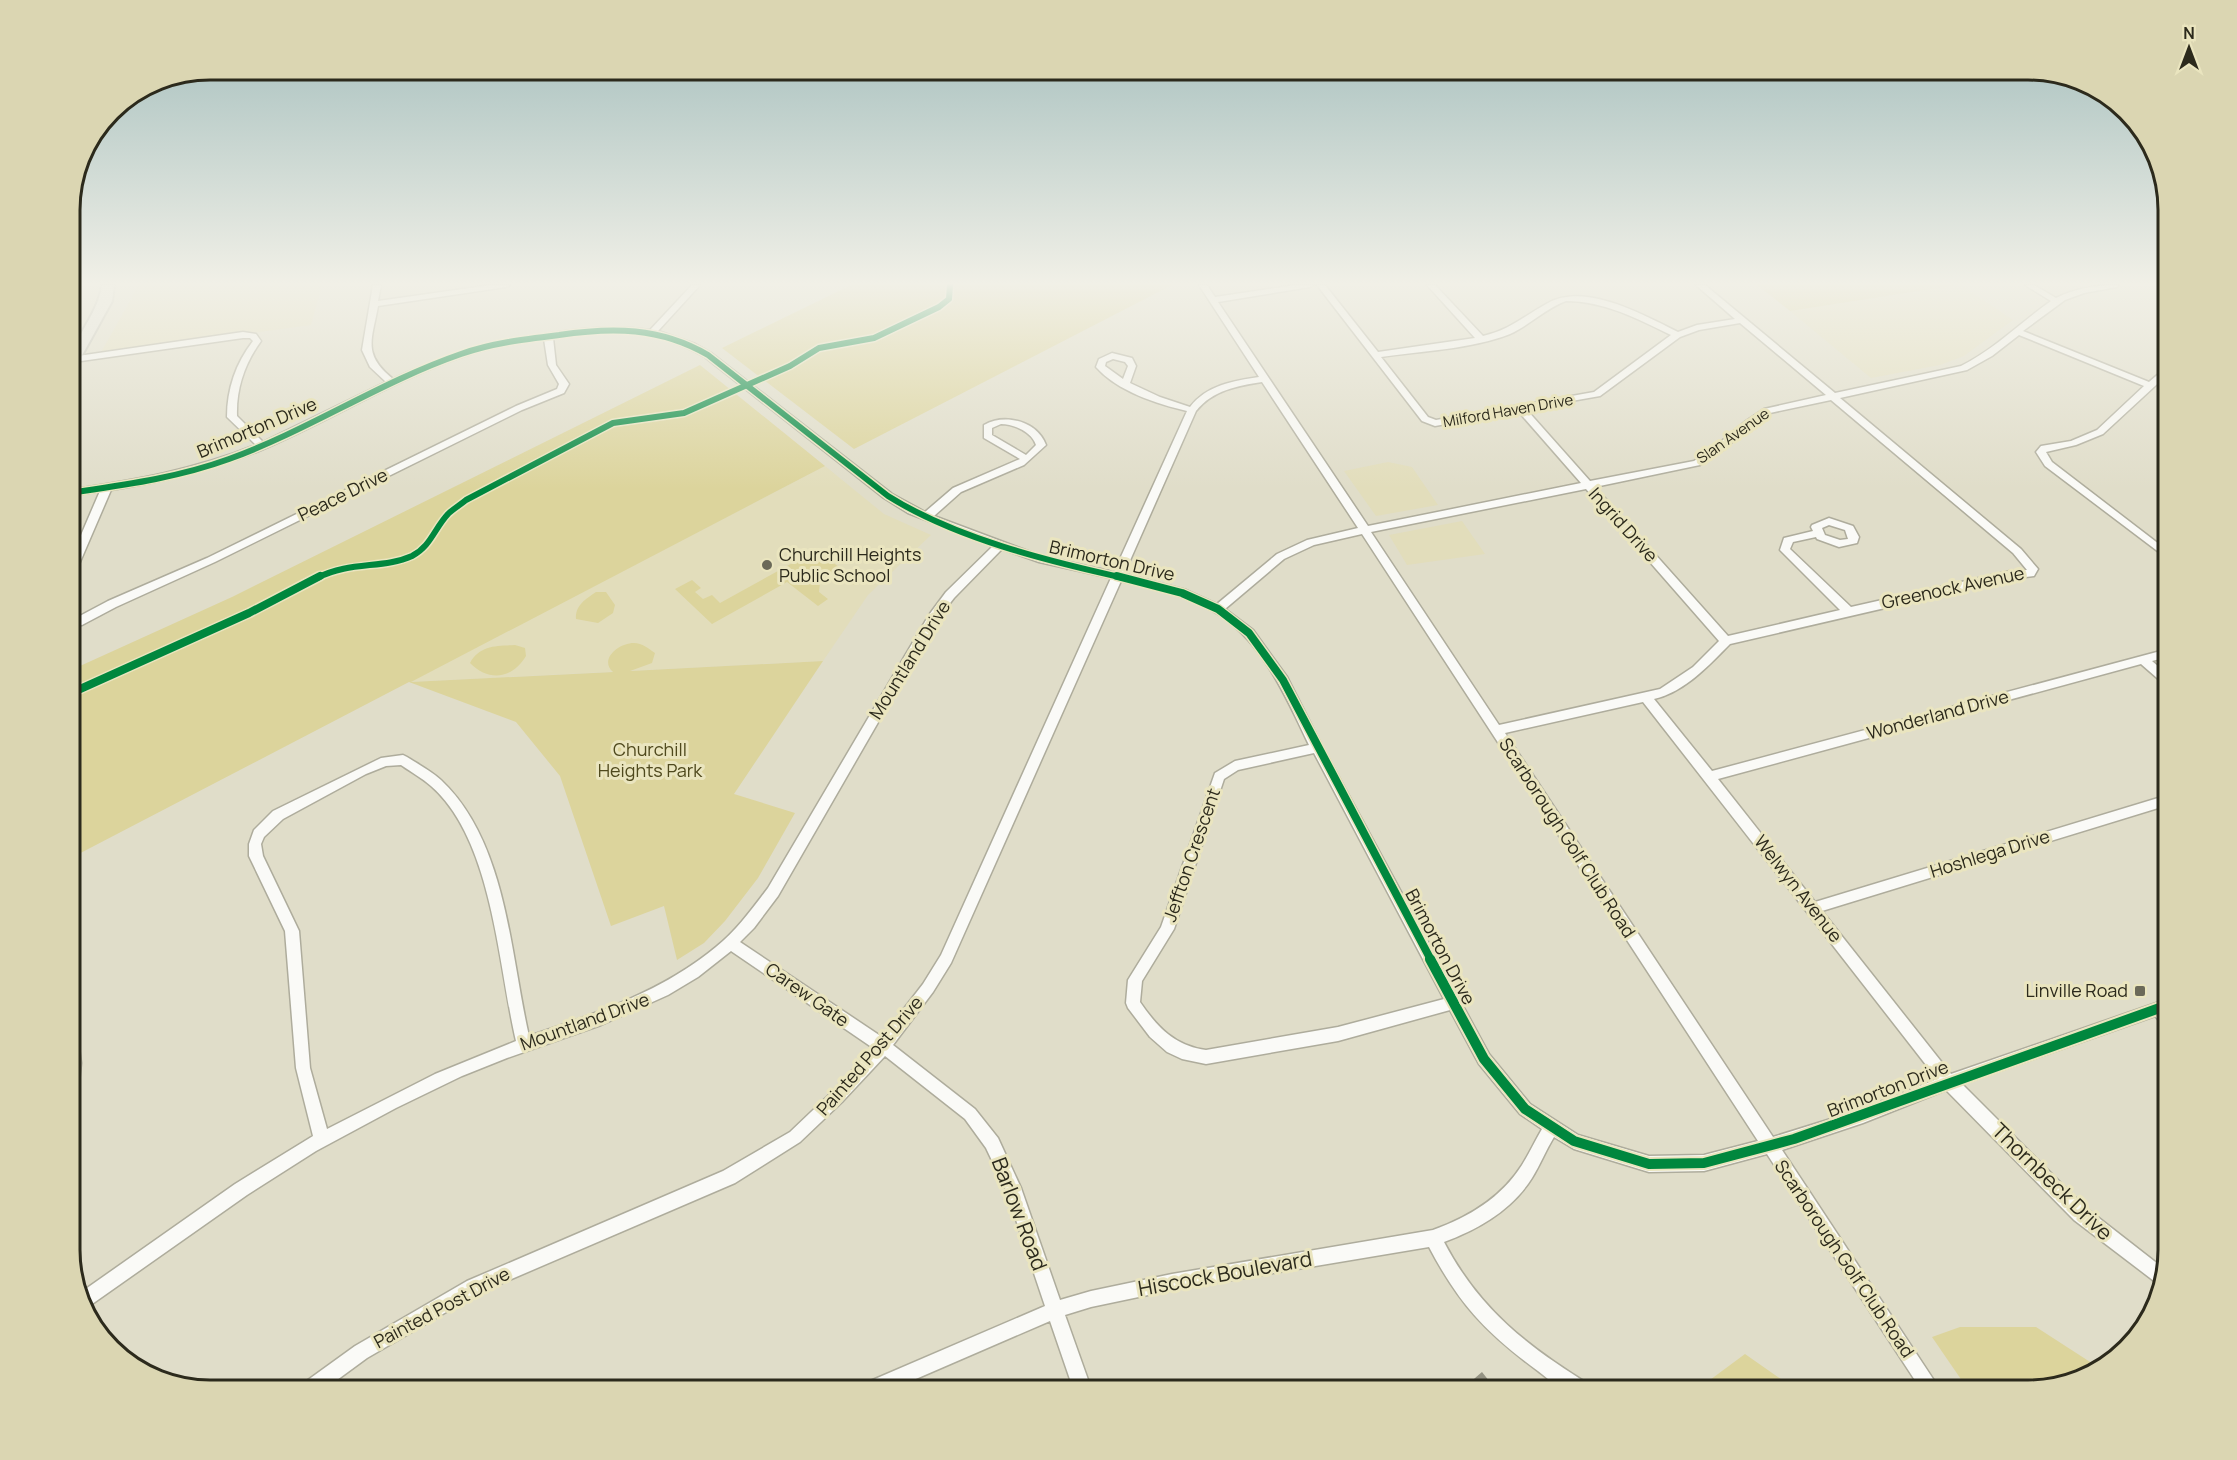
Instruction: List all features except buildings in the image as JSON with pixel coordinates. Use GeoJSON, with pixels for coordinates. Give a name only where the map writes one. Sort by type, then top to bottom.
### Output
{"type":"FeatureCollection","features":[{"type":"Feature","properties":{"kind":"street"},"geometry":{"type":"LineString","coordinates":[[80,363],[136,353]]}},
{"type":"Feature","properties":{"kind":"street"},"geometry":{"type":"LineString","coordinates":[[248,353],[231,405],[232,417],[261,445]]}},
{"type":"Feature","properties":{"kind":"street"},"geometry":{"type":"LineString","coordinates":[[367,353],[378,372],[393,383]]}},
{"type":"Feature","properties":{"kind":"street","name":"Brimorton Drive"},"geometry":{"type":"LineString","coordinates":[[80,492],[204,468],[261,445],[393,383],[465,353]]}},
{"type":"Feature","properties":{"kind":"street","name":"Peace Drive"},"geometry":{"type":"LineString","coordinates":[[80,621],[112,604],[211,560],[519,408],[561,392],[564,384],[552,365],[550,353]]}},
{"type":"Feature","properties":{"kind":"street","name":"Brimorton Drive"},"geometry":{"type":"LineString","coordinates":[[706,353],[904,507],[999,546],[1039,559],[1157,585],[1218,609],[1249,633],[1273,662],[1484,1059],[1503,1086],[1525,1109],[1551,1128],[1598,1150],[1650,1164],[1704,1163],[1768,1146],[1863,1116],[1948,1082],[2158,1008]]}},
{"type":"Feature","properties":{"kind":"street","name":"Scarborough Golf Club Road"},"geometry":{"type":"LineString","coordinates":[[1248,353],[1768,1146],[1925,1380]]}},
{"type":"Feature","properties":{"kind":"street"},"geometry":{"type":"LineString","coordinates":[[1377,355],[1388,353]]}},
{"type":"Feature","properties":{"kind":"street","name":"Milford Haven Drive"},"geometry":{"type":"LineString","coordinates":[[1377,355],[1431,423],[1441,424],[1597,394],[1653,353]]}},
{"type":"Feature","properties":{"kind":"street","name":"Greenock Avenue"},"geometry":{"type":"LineString","coordinates":[[1726,641],[1848,611],[2010,575],[2030,573],[2033,569],[2017,551],[1780,353]]}},
{"type":"Feature","properties":{"kind":"street","name":"Slan Avenue"},"geometry":{"type":"LineString","coordinates":[[1218,609],[1275,557],[1313,542],[1698,463],[1718,451],[1749,423],[1767,411],[1831,396],[1935,377],[1964,368],[1992,353]]}},
{"type":"Feature","properties":{"kind":"street"},"geometry":{"type":"LineString","coordinates":[[2070,353],[2148,385]]}},
{"type":"Feature","properties":{"kind":"street"},"geometry":{"type":"LineString","coordinates":[[2158,377],[2100,432],[2080,441],[2044,448],[2041,455],[2048,464],[2158,548]]}},
{"type":"Feature","properties":{"kind":"street","name":"Painted Post Drive"},"geometry":{"type":"LineString","coordinates":[[322,1380],[361,1352],[473,1287],[729,1177],[795,1137],[837,1097],[882,1048],[928,988],[946,959],[1119,578],[1192,410],[1204,398],[1224,387],[1265,379]]}},
{"type":"Feature","properties":{"kind":"street"},"geometry":{"type":"LineString","coordinates":[[1126,383],[1162,402],[1192,410]]}},
{"type":"Feature","properties":{"kind":"street","name":"Ingrid Drive"},"geometry":{"type":"LineString","coordinates":[[1520,408],[1726,641]]}},
{"type":"Feature","properties":{"kind":"street"},"geometry":{"type":"LineString","coordinates":[[927,516],[957,490],[1026,459],[1041,445],[1038,437],[1012,421],[999,421],[987,427],[985,434],[989,438],[1026,459]]}},
{"type":"Feature","properties":{"kind":"street"},"geometry":{"type":"LineString","coordinates":[[80,551],[107,488]]}},
{"type":"Feature","properties":{"kind":"street"},"geometry":{"type":"LineString","coordinates":[[1817,533],[1788,540],[1785,550],[1848,611]]}},
{"type":"Feature","properties":{"kind":"street","name":"Mountland Drive"},"geometry":{"type":"LineString","coordinates":[[88,1296],[266,1172],[321,1141],[441,1079],[524,1045],[640,1004],[684,979],[731,944],[759,914],[773,892],[941,605],[999,546]]}},
{"type":"Feature","properties":{"kind":"street"},"geometry":{"type":"LineString","coordinates":[[1496,730],[1663,693],[1684,681],[1713,657],[1726,641]]}},
{"type":"Feature","properties":{"kind":"street","name":"Wonderland Drive"},"geometry":{"type":"LineString","coordinates":[[1709,777],[2158,656]]}},
{"type":"Feature","properties":{"kind":"street"},"geometry":{"type":"LineString","coordinates":[[2143,660],[2158,673]]}},
{"type":"Feature","properties":{"kind":"street","name":"Welwyn Avenue"},"geometry":{"type":"LineString","coordinates":[[1646,698],[1948,1082]]}},
{"type":"Feature","properties":{"kind":"street","name":"Jeffton Crescent"},"geometry":{"type":"LineString","coordinates":[[1317,748],[1234,766],[1219,776],[1167,929],[1136,980],[1133,1003],[1160,1039],[1174,1050],[1190,1057],[1206,1057],[1338,1034],[1453,1003]]}},
{"type":"Feature","properties":{"kind":"street"},"geometry":{"type":"LineString","coordinates":[[321,1141],[303,1068],[292,931],[256,856],[255,844],[259,834],[278,815],[362,771],[385,761],[403,760],[436,783],[461,814],[482,854],[490,882],[524,1045]]}},
{"type":"Feature","properties":{"kind":"street","name":"Hoshlega Drive"},"geometry":{"type":"LineString","coordinates":[[1812,908],[2158,803]]}},
{"type":"Feature","properties":{"kind":"street","name":"Carew Gate"},"geometry":{"type":"LineString","coordinates":[[731,944],[882,1048]]}},
{"type":"Feature","properties":{"kind":"street","name":"Barlow Road"},"geometry":{"type":"LineString","coordinates":[[882,1048],[914,1067],[962,1104],[992,1143],[1013,1188],[1079,1380]]}},
{"type":"Feature","properties":{"kind":"street","name":"Thornbeck Drive"},"geometry":{"type":"LineString","coordinates":[[1948,1082],[2080,1214],[2155,1272]]}},
{"type":"Feature","properties":{"kind":"street","name":"Hiscock Boulevard"},"geometry":{"type":"LineString","coordinates":[[893,1380],[1055,1310],[1100,1297],[1172,1282],[1433,1238],[1460,1229],[1498,1207],[1525,1174],[1551,1128]]}},
{"type":"Feature","properties":{"kind":"street"},"geometry":{"type":"LineString","coordinates":[[1433,1238],[1458,1284],[1484,1313],[1519,1346],[1568,1380]]}},
{"type":"Feature","properties":{"kind":"shaded area"},"geometry":{"type":"Polygon","coordinates":[[[1841,353],[1968,353],[1940,365],[1871,378],[1841,353]]]}},
{"type":"Feature","properties":{"kind":"shaded area"},"geometry":{"type":"Polygon","coordinates":[[[1388,462],[1412,467],[1438,505],[1376,516],[1344,471],[1388,462]]]}},
{"type":"Feature","properties":{"kind":"shaded area","name":"Churchill Heights Public School"},"geometry":{"type":"Polygon","coordinates":[[[825,466],[884,514],[931,535],[868,595],[823,661],[409,682],[825,466]]]}},
{"type":"Feature","properties":{"kind":"shaded area"},"geometry":{"type":"Polygon","coordinates":[[[1462,521],[1485,554],[1407,565],[1389,535],[1462,521]]]}},
{"type":"Feature","properties":{"kind":"green space"},"geometry":{"type":"Polygon","coordinates":[[[729,353],[1040,353],[854,449],[729,353]]]}},
{"type":"Feature","properties":{"kind":"green space","name":"Churchill Heights Park"},"geometry":{"type":"Polygon","coordinates":[[[700,365],[825,466],[411,682],[613,672],[608,662],[612,653],[622,646],[634,643],[643,645],[655,653],[652,663],[630,671],[823,661],[734,794],[795,813],[758,878],[725,921],[704,943],[677,960],[664,906],[611,926],[560,776],[516,722],[409,682],[80,853],[80,666],[232,597],[700,365]]]}},
{"type":"Feature","properties":{"kind":"green space"},"geometry":{"type":"Polygon","coordinates":[[[816,550],[847,573],[854,569],[866,580],[854,585],[842,577],[821,573],[819,592],[828,599],[818,606],[787,582],[712,624],[675,589],[692,580],[701,588],[695,592],[703,599],[712,595],[720,603],[816,550]]]}},
{"type":"Feature","properties":{"kind":"green space"},"geometry":{"type":"Polygon","coordinates":[[[596,592],[606,592],[615,605],[613,613],[598,623],[576,619],[579,606],[596,592]]]}},
{"type":"Feature","properties":{"kind":"green space"},"geometry":{"type":"Polygon","coordinates":[[[515,645],[525,648],[526,656],[520,664],[507,673],[492,675],[477,669],[470,663],[484,650],[495,646],[515,645]]]}},
{"type":"Feature","properties":{"kind":"green space"},"geometry":{"type":"Polygon","coordinates":[[[1960,1327],[2036,1327],[2092,1363],[2077,1371],[2044,1379],[1961,1380],[1932,1337],[1960,1327]]]}},
{"type":"Feature","properties":{"kind":"green space"},"geometry":{"type":"Polygon","coordinates":[[[1745,1354],[1782,1380],[1710,1380],[1745,1354]]]}},
{"type":"Feature","properties":{"kind":"cycle path"},"geometry":{"type":"LineString","coordinates":[[80,491],[130,484],[210,466],[259,447],[402,378],[464,353]]}},
{"type":"Feature","properties":{"kind":"cycle path"},"geometry":{"type":"LineString","coordinates":[[705,353],[888,496],[912,511],[1039,559],[1157,585],[1182,593],[1218,609],[1249,633],[1283,680],[1317,748],[1484,1059],[1525,1109],[1574,1141],[1649,1164],[1704,1163],[1794,1139],[1863,1116],[1948,1082],[2158,1008]]}},
{"type":"Feature","properties":{"kind":"cycle path"},"geometry":{"type":"LineString","coordinates":[[80,689],[249,613],[324,574],[346,566],[388,562],[411,556],[430,543],[447,515],[466,500],[613,423],[634,418],[684,413],[790,366],[811,353]]}},
{"type":"Feature","properties":{"kind":"place","name":"Churchill Heights Public School"},"geometry":{"type":"Point","coordinates":[767,565]}},
{"type":"Feature","properties":{"kind":"place","name":"Linville Road"},"geometry":{"type":"Point","coordinates":[2140,991]}}]}
